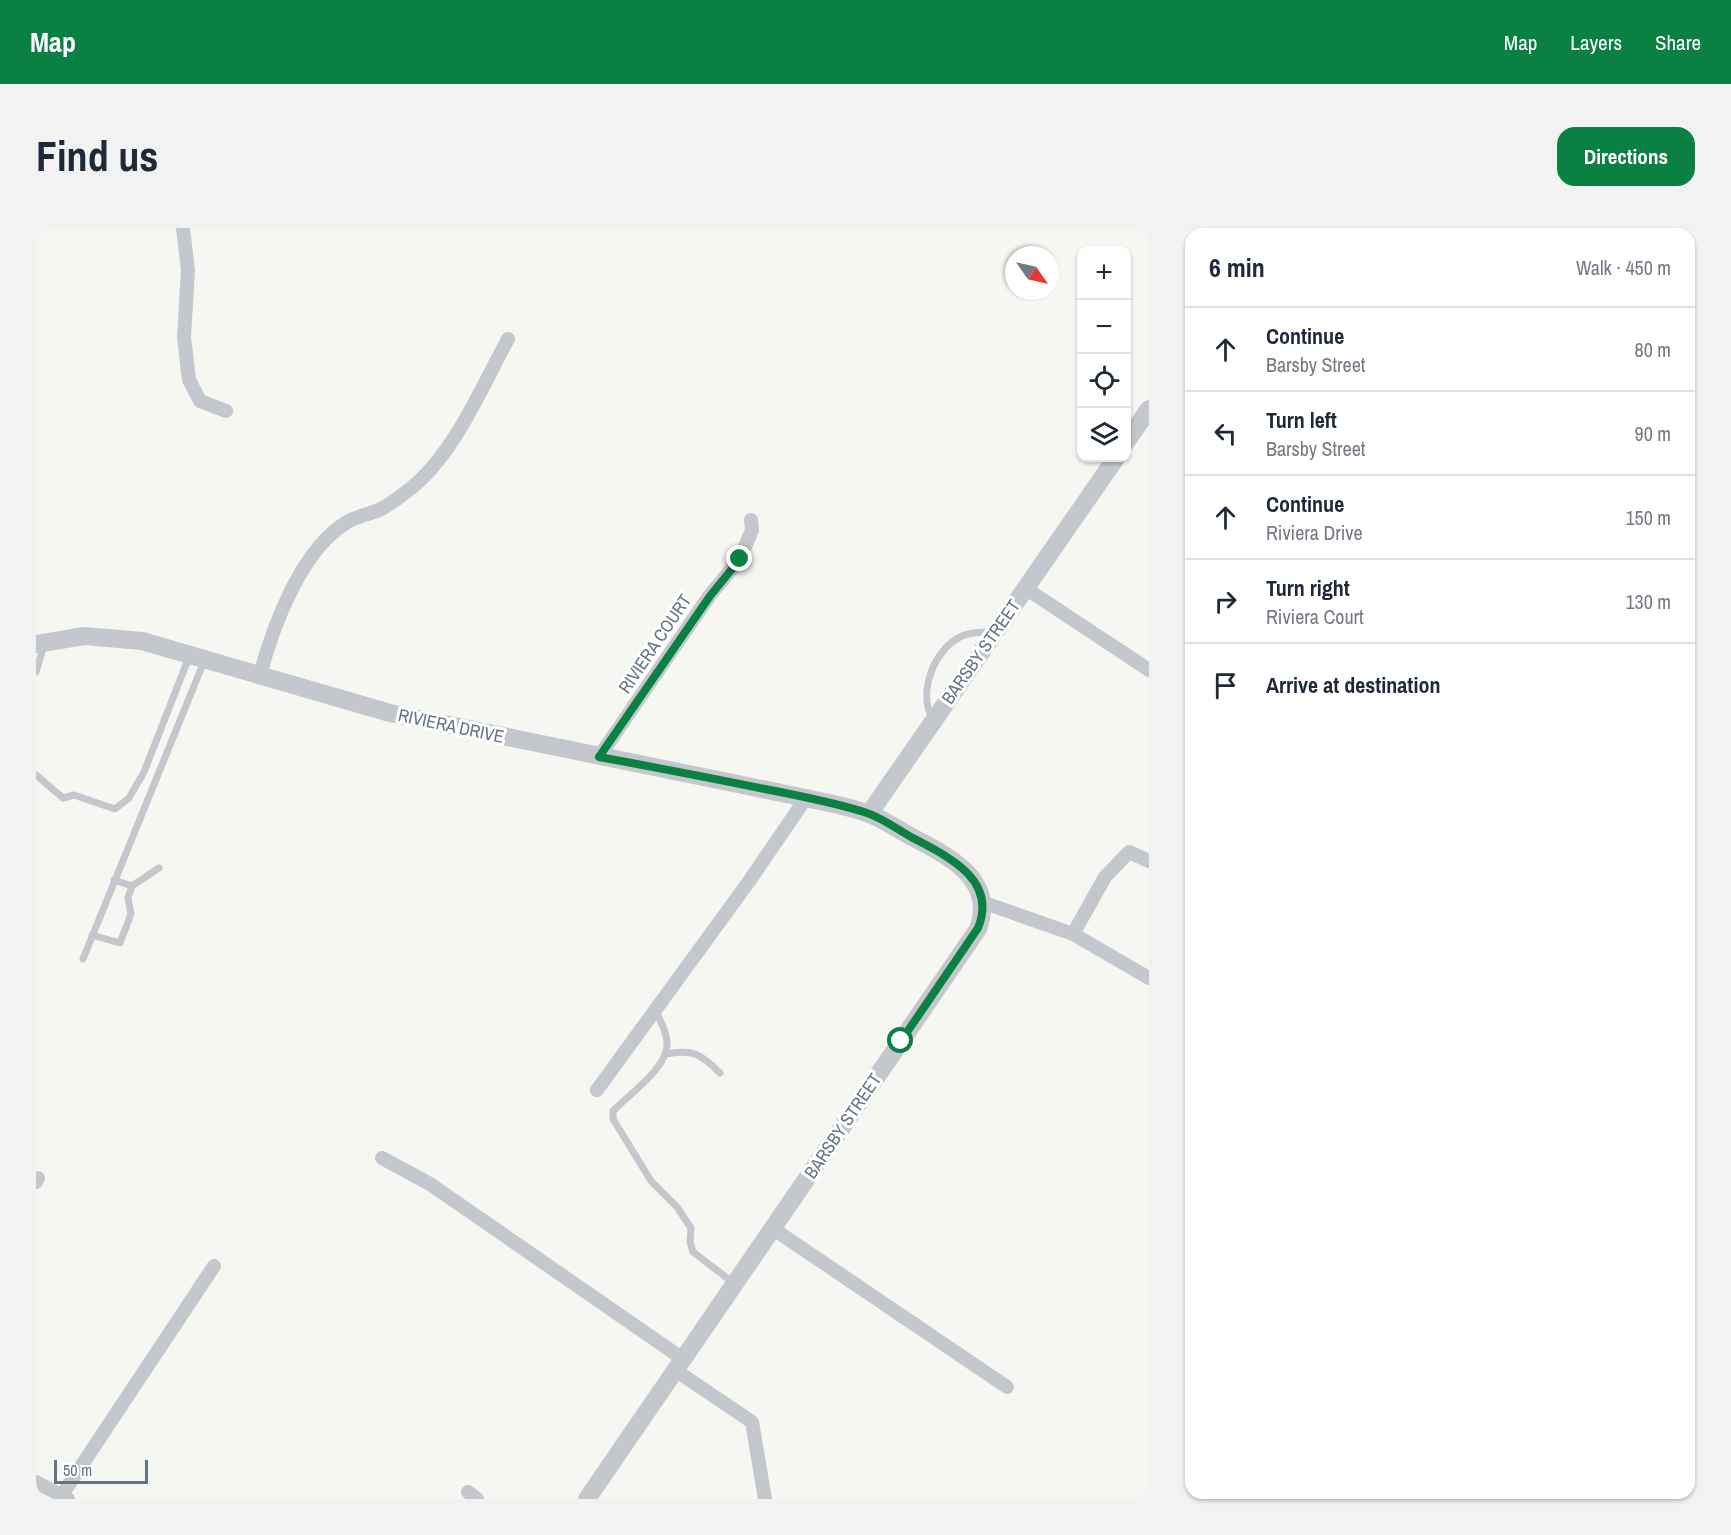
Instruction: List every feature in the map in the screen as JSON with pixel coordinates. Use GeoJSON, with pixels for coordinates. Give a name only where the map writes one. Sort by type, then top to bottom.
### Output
{"type":"FeatureCollection","features":[{"type":"Feature","properties":{"kind":"street"},"geometry":{"type":"LineString","coordinates":[[183,228],[188,270],[184,337],[189,380],[200,401],[226,411]]}},
{"type":"Feature","properties":{"kind":"street"},"geometry":{"type":"LineString","coordinates":[[260,675],[270,638],[288,598],[312,557],[331,534],[349,521],[383,508],[417,483],[449,447],[508,339]]}},
{"type":"Feature","properties":{"kind":"street"},"geometry":{"type":"LineString","coordinates":[[1131,435],[1149,409]]}},
{"type":"Feature","properties":{"kind":"street","name":"BARSBY STREET"},"geometry":{"type":"LineString","coordinates":[[869,814],[1113,462]]}},
{"type":"Feature","properties":{"kind":"street","name":"RIVIERA COURT"},"geometry":{"type":"LineString","coordinates":[[599,757],[710,596],[740,559],[752,530],[751,520]]}},
{"type":"Feature","properties":{"kind":"street"},"geometry":{"type":"LineString","coordinates":[[1025,588],[1149,670]]}},
{"type":"Feature","properties":{"kind":"street","name":"RIVIERA DRIVE"},"geometry":{"type":"LineString","coordinates":[[40,643],[84,636],[142,641],[390,713],[806,798],[869,814]]}},
{"type":"Feature","properties":{"kind":"street"},"geometry":{"type":"LineString","coordinates":[[597,1090],[750,880],[806,798]]}},
{"type":"Feature","properties":{"kind":"street"},"geometry":{"type":"LineString","coordinates":[[869,814],[962,866],[974,880],[982,902],[1073,934],[1149,978]]}},
{"type":"Feature","properties":{"kind":"street"},"geometry":{"type":"LineString","coordinates":[[1073,934],[1106,878],[1129,852],[1149,861]]}},
{"type":"Feature","properties":{"kind":"street","name":"BARSBY STREET"},"geometry":{"type":"LineString","coordinates":[[586,1499],[978,928],[983,916],[982,902]]}},
{"type":"Feature","properties":{"kind":"street"},"geometry":{"type":"LineString","coordinates":[[382,1158],[430,1184],[679,1364],[752,1422],[765,1499]]}},
{"type":"Feature","properties":{"kind":"street"},"geometry":{"type":"LineString","coordinates":[[772,1228],[1007,1387]]}},
{"type":"Feature","properties":{"kind":"street"},"geometry":{"type":"LineString","coordinates":[[36,1482],[65,1497],[213,1266]]}},
{"type":"Feature","properties":{"kind":"lane"},"geometry":{"type":"LineString","coordinates":[[933,720],[926,699],[935,662],[959,637],[972,633],[995,632]]}},
{"type":"Feature","properties":{"kind":"lane"},"geometry":{"type":"LineString","coordinates":[[36,672],[40,643]]}},
{"type":"Feature","properties":{"kind":"lane"},"geometry":{"type":"LineString","coordinates":[[36,775],[63,798],[75,795],[115,809],[129,798],[144,772],[197,657]]}},
{"type":"Feature","properties":{"kind":"lane"},"geometry":{"type":"LineString","coordinates":[[83,959],[197,657]]}},
{"type":"Feature","properties":{"kind":"lane"},"geometry":{"type":"LineString","coordinates":[[92,935],[120,943],[130,914],[128,898],[132,886],[159,868]]}},
{"type":"Feature","properties":{"kind":"lane"},"geometry":{"type":"LineString","coordinates":[[114,880],[132,886]]}},
{"type":"Feature","properties":{"kind":"lane"},"geometry":{"type":"LineString","coordinates":[[655,1009],[667,1041],[666,1054],[648,1079],[613,1111],[613,1119],[651,1181],[677,1207],[691,1228],[690,1242],[693,1252],[735,1284]]}},
{"type":"Feature","properties":{"kind":"lane"},"geometry":{"type":"LineString","coordinates":[[666,1054],[681,1051],[694,1052],[706,1059],[720,1073]]}},
{"type":"Feature","properties":{"kind":"route"},"geometry":{"type":"LineString","coordinates":[[740,559],[710,596],[599,757],[774,791],[869,814],[962,866],[974,880],[982,902],[983,916],[978,928],[901,1041]]}}]}
